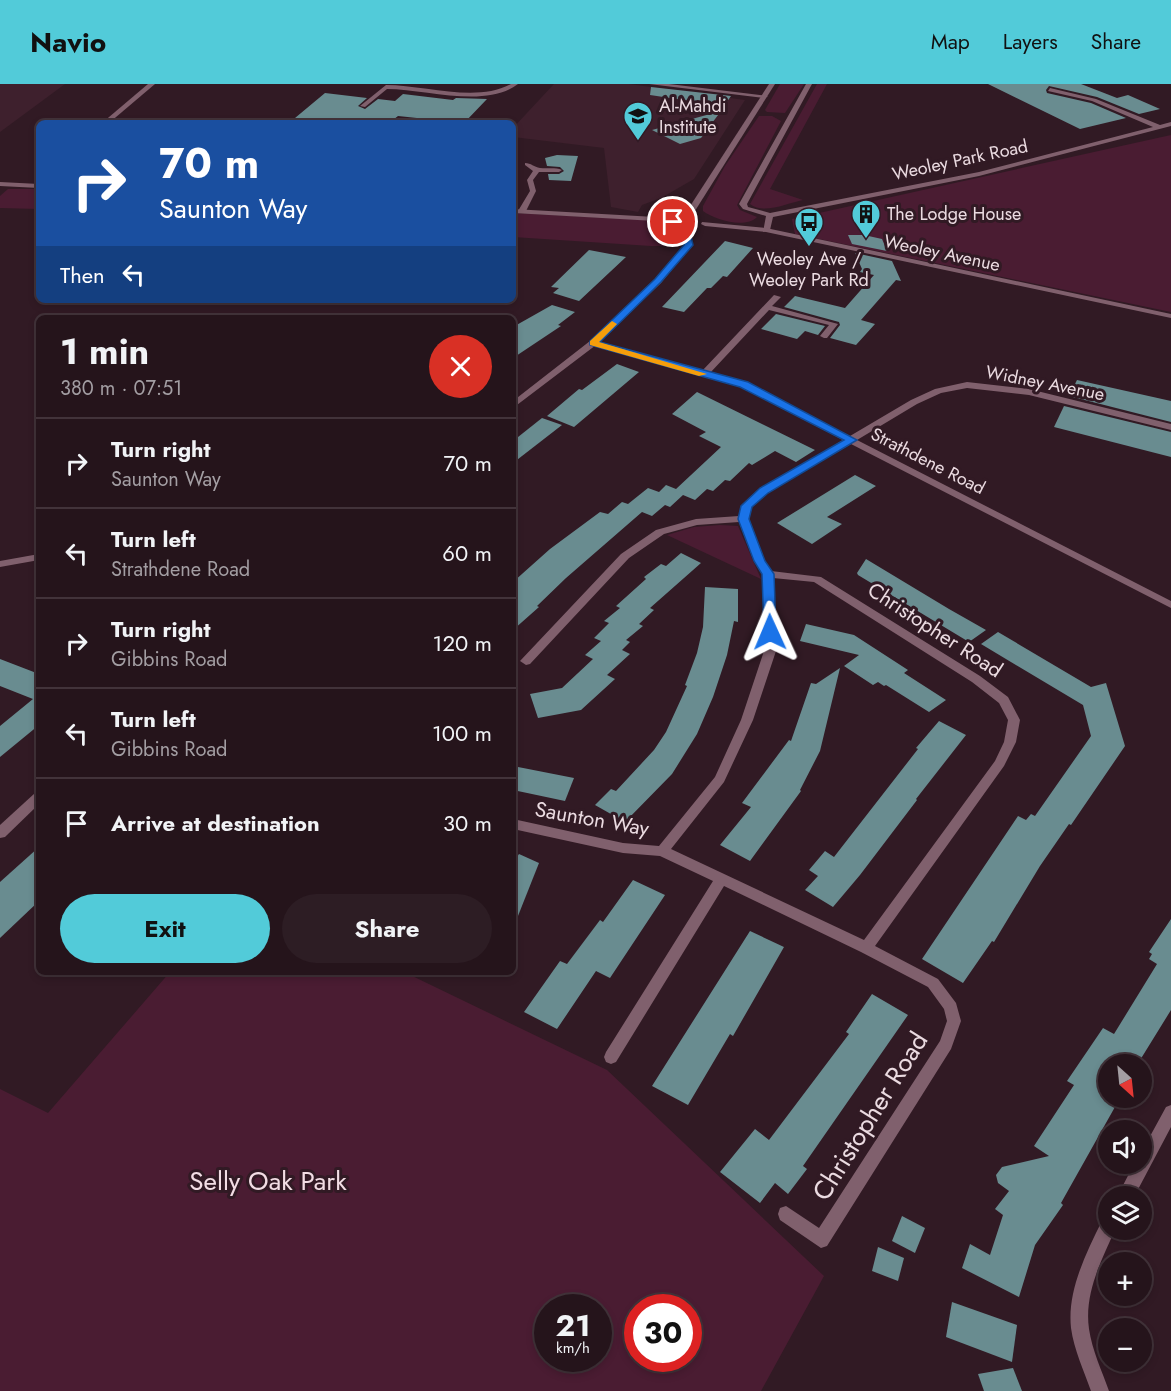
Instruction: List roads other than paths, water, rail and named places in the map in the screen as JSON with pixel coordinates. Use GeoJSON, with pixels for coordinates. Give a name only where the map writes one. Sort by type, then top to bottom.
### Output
{"type":"FeatureCollection","features":[{"type":"Feature","properties":{"kind":"street"},"geometry":{"type":"LineString","coordinates":[[109,120],[152,84]]}},
{"type":"Feature","properties":{"kind":"street"},"geometry":{"type":"LineString","coordinates":[[363,106],[386,87],[484,93],[502,92],[515,84]]}},
{"type":"Feature","properties":{"kind":"street"},"geometry":{"type":"LineString","coordinates":[[652,84],[765,96]]}},
{"type":"Feature","properties":{"kind":"street"},"geometry":{"type":"LineString","coordinates":[[689,214],[772,84]]}},
{"type":"Feature","properties":{"kind":"street"},"geometry":{"type":"LineString","coordinates":[[766,230],[770,215],[745,208],[743,204],[809,84]]}},
{"type":"Feature","properties":{"kind":"street"},"geometry":{"type":"LineString","coordinates":[[1050,90],[1094,100],[1159,127]]}},
{"type":"Feature","properties":{"kind":"street"},"geometry":{"type":"LineString","coordinates":[[1055,99],[1063,93]]}},
{"type":"Feature","properties":{"kind":"street","name":"Weoley Park Road"},"geometry":{"type":"LineString","coordinates":[[770,215],[979,174],[1171,124]]}},
{"type":"Feature","properties":{"kind":"street"},"geometry":{"type":"LineString","coordinates":[[527,164],[537,170],[559,170]]}},
{"type":"Feature","properties":{"kind":"street"},"geometry":{"type":"LineString","coordinates":[[522,211],[533,191],[530,180],[537,170]]}},
{"type":"Feature","properties":{"kind":"street"},"geometry":{"type":"LineString","coordinates":[[2,186],[36,186]]}},
{"type":"Feature","properties":{"kind":"street"},"geometry":{"type":"LineString","coordinates":[[516,211],[673,220],[681,215],[689,214],[703,218],[705,224],[696,228],[686,228],[674,224],[673,220]]}},
{"type":"Feature","properties":{"kind":"street","name":"Weoley Avenue"},"geometry":{"type":"LineString","coordinates":[[705,224],[766,230],[1171,316]]}},
{"type":"Feature","properties":{"kind":"street"},"geometry":{"type":"LineString","coordinates":[[516,403],[593,343],[658,280],[688,245],[686,228]]}},
{"type":"Feature","properties":{"kind":"street"},"geometry":{"type":"LineString","coordinates":[[704,374],[777,297]]}},
{"type":"Feature","properties":{"kind":"street"},"geometry":{"type":"LineString","coordinates":[[769,308],[834,324],[824,336]]}},
{"type":"Feature","properties":{"kind":"street","name":"Strathdene Road"},"geometry":{"type":"LineString","coordinates":[[593,343],[744,385],[1171,606]]}},
{"type":"Feature","properties":{"kind":"street","name":"Widney Avenue"},"geometry":{"type":"LineString","coordinates":[[852,440],[938,391],[967,385],[1029,392],[1171,428]]}},
{"type":"Feature","properties":{"kind":"street"},"geometry":{"type":"LineString","coordinates":[[526,661],[625,556],[660,532],[696,522],[743,519],[747,506],[764,491],[852,440]]}},
{"type":"Feature","properties":{"kind":"street","name":"Saunton Way"},"geometry":{"type":"LineString","coordinates":[[516,825],[623,848],[662,851],[720,778],[747,720],[770,651],[768,574],[759,561],[743,519]]}},
{"type":"Feature","properties":{"kind":"street"},"geometry":{"type":"LineString","coordinates":[[0,564],[36,558]]}},
{"type":"Feature","properties":{"kind":"street","name":"Christopher Road"},"geometry":{"type":"LineString","coordinates":[[768,574],[817,579],[976,679],[1004,700],[1014,720],[1010,742],[1000,763],[866,948]]}},
{"type":"Feature","properties":{"kind":"street"},"geometry":{"type":"LineString","coordinates":[[0,833],[36,799]]}},
{"type":"Feature","properties":{"kind":"street","name":"Christopher Road"},"geometry":{"type":"LineString","coordinates":[[662,851],[866,948],[933,983],[951,1007],[954,1021],[946,1044],[820,1240],[786,1214]]}},
{"type":"Feature","properties":{"kind":"street"},"geometry":{"type":"LineString","coordinates":[[611,1057],[722,878]]}},
{"type":"Feature","properties":{"kind":"street"},"geometry":{"type":"LineString","coordinates":[[1131,1186],[1171,1113]]}},
{"type":"Feature","properties":{"kind":"street"},"geometry":{"type":"LineString","coordinates":[[1100,1391],[1079,1328],[1083,1292],[1094,1253],[1101,1240]]}},
{"type":"Feature","properties":{"kind":"place","name":"Al-Mahdi Institute"},"geometry":{"type":"Point","coordinates":[638,142]}},
{"type":"Feature","properties":{"kind":"place","name":"The Lodge House"},"geometry":{"type":"Point","coordinates":[866,240]}},
{"type":"Feature","properties":{"kind":"place","name":"Weoley Ave / Weoley Park Rd"},"geometry":{"type":"Point","coordinates":[809,248]}},
{"type":"Feature","properties":{"kind":"park label","name":"Selly Oak Park"},"geometry":{"type":"Point","coordinates":[268,1181]}}]}
